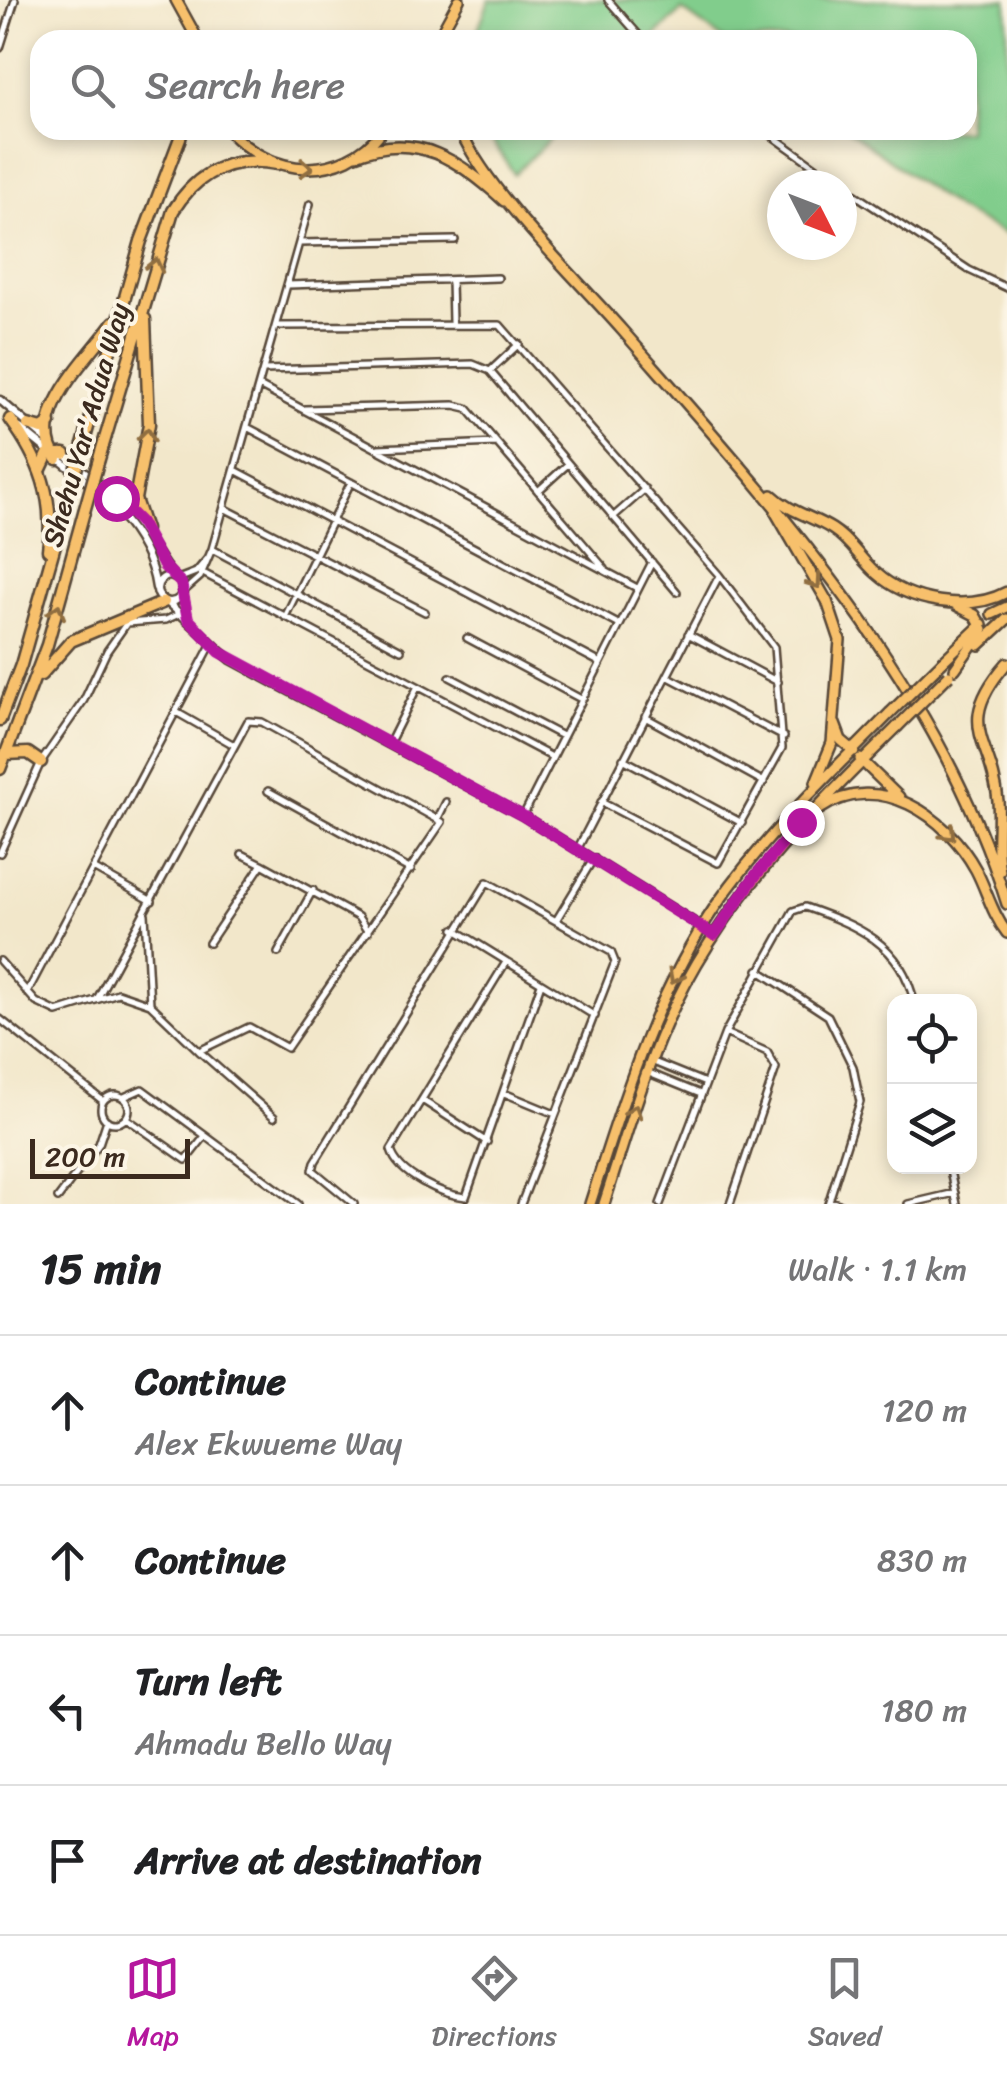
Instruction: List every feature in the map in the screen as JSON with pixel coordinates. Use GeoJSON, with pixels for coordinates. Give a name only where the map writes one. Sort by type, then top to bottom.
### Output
{"type":"FeatureCollection","features":[{"type":"Feature","properties":{"kind":"highway","name":"Shehu Yar'Adua Way"},"geometry":{"type":"LineString","coordinates":[[0,720],[43,591],[151,211],[180,140]]}},
{"type":"Feature","properties":{"kind":"highway","name":"Shehu Yar'Adua Way"},"geometry":{"type":"LineString","coordinates":[[0,769],[23,712],[166,226],[191,186],[225,165],[250,160],[278,164]]}},
{"type":"Feature","properties":{"kind":"highway"},"geometry":{"type":"LineString","coordinates":[[144,529],[134,500],[149,424],[144,345],[147,294]]}},
{"type":"Feature","properties":{"kind":"highway"},"geometry":{"type":"LineString","coordinates":[[28,425],[42,430],[50,422],[64,389],[123,304]]}},
{"type":"Feature","properties":{"kind":"highway"},"geometry":{"type":"LineString","coordinates":[[10,419],[40,470],[51,510],[43,591]]}},
{"type":"Feature","properties":{"kind":"highway"},"geometry":{"type":"LineString","coordinates":[[40,470],[54,452],[50,422]]}},
{"type":"Feature","properties":{"kind":"highway"},"geometry":{"type":"LineString","coordinates":[[23,712],[58,650],[135,610],[165,602]]}},
{"type":"Feature","properties":{"kind":"highway"},"geometry":{"type":"LineString","coordinates":[[6,754],[28,753],[41,762]]}},
{"type":"Feature","properties":{"kind":"main road"},"geometry":{"type":"LineString","coordinates":[[176,0],[192,30]]}},
{"type":"Feature","properties":{"kind":"main road"},"geometry":{"type":"LineString","coordinates":[[442,30],[457,4]]}},
{"type":"Feature","properties":{"kind":"main road"},"geometry":{"type":"LineString","coordinates":[[449,30],[457,4]]}},
{"type":"Feature","properties":{"kind":"main road"},"geometry":{"type":"LineString","coordinates":[[243,140],[278,164],[319,170],[393,144],[432,150],[475,174],[531,227]]}},
{"type":"Feature","properties":{"kind":"main road"},"geometry":{"type":"LineString","coordinates":[[356,156],[373,140]]}},
{"type":"Feature","properties":{"kind":"main road"},"geometry":{"type":"LineString","coordinates":[[466,140],[531,227],[738,463],[852,604],[898,672],[961,791],[1004,893]]}},
{"type":"Feature","properties":{"kind":"main road"},"geometry":{"type":"LineString","coordinates":[[738,463],[784,506],[840,534],[884,580],[972,612],[982,624],[980,638],[952,672]]}},
{"type":"Feature","properties":{"kind":"main road"},"geometry":{"type":"LineString","coordinates":[[767,498],[797,556],[828,601],[838,626],[840,658],[825,768],[796,810]]}},
{"type":"Feature","properties":{"kind":"main road"},"geometry":{"type":"LineString","coordinates":[[948,602],[973,603],[1007,592]]}},
{"type":"Feature","properties":{"kind":"main road"},"geometry":{"type":"LineString","coordinates":[[992,614],[1007,608]]}},
{"type":"Feature","properties":{"kind":"main road"},"geometry":{"type":"LineString","coordinates":[[590,1204],[635,1062],[702,928],[744,868],[796,810],[858,755],[874,749],[1007,619]]}},
{"type":"Feature","properties":{"kind":"main road"},"geometry":{"type":"LineString","coordinates":[[604,1204],[648,1066],[714,935],[756,875],[887,716],[982,624]]}},
{"type":"Feature","properties":{"kind":"main road"},"geometry":{"type":"LineString","coordinates":[[1007,663],[985,696],[978,724],[997,792],[996,843],[1007,904]]}},
{"type":"Feature","properties":{"kind":"main road"},"geometry":{"type":"LineString","coordinates":[[834,722],[841,740],[902,799],[924,811],[961,847],[1007,933]]}},
{"type":"Feature","properties":{"kind":"main road"},"geometry":{"type":"LineString","coordinates":[[801,822],[848,796],[876,794],[902,799]]}},
{"type":"Feature","properties":{"kind":"street"},"geometry":{"type":"LineString","coordinates":[[0,48],[15,0]]}},
{"type":"Feature","properties":{"kind":"street"},"geometry":{"type":"LineString","coordinates":[[608,0],[634,30]]}},
{"type":"Feature","properties":{"kind":"street"},"geometry":{"type":"LineString","coordinates":[[778,140],[819,170]]}},
{"type":"Feature","properties":{"kind":"street"},"geometry":{"type":"LineString","coordinates":[[857,196],[970,270],[1007,288]]}},
{"type":"Feature","properties":{"kind":"street"},"geometry":{"type":"LineString","coordinates":[[165,602],[182,593],[203,572],[210,553],[310,204]]}},
{"type":"Feature","properties":{"kind":"street"},"geometry":{"type":"LineString","coordinates":[[300,243],[455,240]]}},
{"type":"Feature","properties":{"kind":"street"},"geometry":{"type":"LineString","coordinates":[[288,284],[498,278]]}},
{"type":"Feature","properties":{"kind":"street"},"geometry":{"type":"LineString","coordinates":[[450,280],[452,323]]}},
{"type":"Feature","properties":{"kind":"street"},"geometry":{"type":"LineString","coordinates":[[277,326],[500,324],[770,637],[784,737],[721,860],[714,863],[602,802]]}},
{"type":"Feature","properties":{"kind":"street"},"geometry":{"type":"LineString","coordinates":[[490,371],[519,344]]}},
{"type":"Feature","properties":{"kind":"street"},"geometry":{"type":"LineString","coordinates":[[264,370],[473,364],[490,371],[677,592]]}},
{"type":"Feature","properties":{"kind":"street"},"geometry":{"type":"LineString","coordinates":[[258,386],[637,588]]}},
{"type":"Feature","properties":{"kind":"street"},"geometry":{"type":"LineString","coordinates":[[0,400],[129,525],[150,557],[156,588],[165,602],[185,616],[212,645],[523,816],[714,935]]}},
{"type":"Feature","properties":{"kind":"street"},"geometry":{"type":"LineString","coordinates":[[305,409],[461,405],[473,413],[606,571]]}},
{"type":"Feature","properties":{"kind":"street"},"geometry":{"type":"LineString","coordinates":[[0,411],[144,529],[176,578],[185,616]]}},
{"type":"Feature","properties":{"kind":"street"},"geometry":{"type":"LineString","coordinates":[[246,428],[618,624]]}},
{"type":"Feature","properties":{"kind":"street"},"geometry":{"type":"LineString","coordinates":[[375,448],[496,443]]}},
{"type":"Feature","properties":{"kind":"street"},"geometry":{"type":"LineString","coordinates":[[538,491],[568,464]]}},
{"type":"Feature","properties":{"kind":"street"},"geometry":{"type":"LineString","coordinates":[[235,470],[599,662]]}},
{"type":"Feature","properties":{"kind":"street"},"geometry":{"type":"LineString","coordinates":[[285,617],[352,482]]}},
{"type":"Feature","properties":{"kind":"street"},"geometry":{"type":"LineString","coordinates":[[613,517],[645,489]]}},
{"type":"Feature","properties":{"kind":"street"},"geometry":{"type":"LineString","coordinates":[[224,508],[425,612]]}},
{"type":"Feature","properties":{"kind":"street"},"geometry":{"type":"LineString","coordinates":[[156,588],[164,577],[196,572],[210,553]]}},
{"type":"Feature","properties":{"kind":"street"},"geometry":{"type":"LineString","coordinates":[[210,553],[401,650]]}},
{"type":"Feature","properties":{"kind":"street"},"geometry":{"type":"LineString","coordinates":[[523,816],[652,562]]}},
{"type":"Feature","properties":{"kind":"street"},"geometry":{"type":"LineString","coordinates":[[203,572],[552,757]]}},
{"type":"Feature","properties":{"kind":"street"},"geometry":{"type":"LineString","coordinates":[[578,848],[719,575]]}},
{"type":"Feature","properties":{"kind":"street"},"geometry":{"type":"LineString","coordinates":[[0,853],[41,762],[84,700],[107,651],[135,610]]}},
{"type":"Feature","properties":{"kind":"street"},"geometry":{"type":"LineString","coordinates":[[127,623],[185,616]]}},
{"type":"Feature","properties":{"kind":"street"},"geometry":{"type":"LineString","coordinates":[[688,634],[778,682]]}},
{"type":"Feature","properties":{"kind":"street"},"geometry":{"type":"LineString","coordinates":[[467,638],[581,699]]}},
{"type":"Feature","properties":{"kind":"street"},"geometry":{"type":"LineString","coordinates":[[27,993],[212,645]]}},
{"type":"Feature","properties":{"kind":"street"},"geometry":{"type":"LineString","coordinates":[[666,675],[784,737]]}},
{"type":"Feature","properties":{"kind":"street"},"geometry":{"type":"LineString","coordinates":[[450,677],[562,736]]}},
{"type":"Feature","properties":{"kind":"street"},"geometry":{"type":"LineString","coordinates":[[389,744],[418,687]]}},
{"type":"Feature","properties":{"kind":"street"},"geometry":{"type":"LineString","coordinates":[[176,712],[234,744]]}},
{"type":"Feature","properties":{"kind":"street"},"geometry":{"type":"LineString","coordinates":[[644,717],[764,782]]}},
{"type":"Feature","properties":{"kind":"street"},"geometry":{"type":"LineString","coordinates":[[97,998],[248,721],[254,719],[438,818],[442,824],[292,1046],[280,1046],[249,1026],[199,1052]]}},
{"type":"Feature","properties":{"kind":"street"},"geometry":{"type":"LineString","coordinates":[[624,759],[742,823]]}},
{"type":"Feature","properties":{"kind":"street"},"geometry":{"type":"LineString","coordinates":[[268,791],[411,870]]}},
{"type":"Feature","properties":{"kind":"street"},"geometry":{"type":"LineString","coordinates":[[438,818],[446,802]]}},
{"type":"Feature","properties":{"kind":"street"},"geometry":{"type":"LineString","coordinates":[[242,854],[358,917],[368,932]]}},
{"type":"Feature","properties":{"kind":"street"},"geometry":{"type":"LineString","coordinates":[[557,919],[594,858]]}},
{"type":"Feature","properties":{"kind":"street"},"geometry":{"type":"LineString","coordinates":[[210,943],[262,864]]}},
{"type":"Feature","properties":{"kind":"street"},"geometry":{"type":"LineString","coordinates":[[93,868],[152,901]]}},
{"type":"Feature","properties":{"kind":"street"},"geometry":{"type":"LineString","coordinates":[[354,1204],[321,1181],[313,1170],[315,1162],[454,930],[488,882],[557,919],[613,956],[594,1016],[521,1204]]}},
{"type":"Feature","properties":{"kind":"street"},"geometry":{"type":"LineString","coordinates":[[278,953],[313,890]]}},
{"type":"Feature","properties":{"kind":"street"},"geometry":{"type":"LineString","coordinates":[[660,1204],[698,1093],[725,1033],[793,911],[805,906],[876,938],[902,966],[911,994]]}},
{"type":"Feature","properties":{"kind":"street"},"geometry":{"type":"LineString","coordinates":[[145,914],[150,1004]]}},
{"type":"Feature","properties":{"kind":"street"},"geometry":{"type":"LineString","coordinates":[[454,930],[594,1016]]}},
{"type":"Feature","properties":{"kind":"street"},"geometry":{"type":"LineString","coordinates":[[0,961],[27,993],[57,1012],[97,998],[132,994],[150,1004],[274,1117]]}},
{"type":"Feature","properties":{"kind":"street"},"geometry":{"type":"LineString","coordinates":[[506,962],[391,1150],[396,1162],[427,1184],[466,1197],[541,984]]}},
{"type":"Feature","properties":{"kind":"street"},"geometry":{"type":"LineString","coordinates":[[758,970],[828,1016],[853,1067],[860,1102],[828,1203],[839,1204]]}},
{"type":"Feature","properties":{"kind":"street"},"geometry":{"type":"LineString","coordinates":[[0,1020],[103,1101]]}},
{"type":"Feature","properties":{"kind":"street"},"geometry":{"type":"LineString","coordinates":[[725,1033],[766,1052],[776,1068],[730,1204]]}},
{"type":"Feature","properties":{"kind":"street"},"geometry":{"type":"LineString","coordinates":[[648,1066],[703,1082]]}},
{"type":"Feature","properties":{"kind":"street"},"geometry":{"type":"LineString","coordinates":[[648,1066],[698,1093]]}},
{"type":"Feature","properties":{"kind":"street"},"geometry":{"type":"LineString","coordinates":[[124,1097],[129,1106],[126,1118],[116,1123],[106,1120],[101,1112],[103,1101],[114,1094],[124,1097],[142,1089],[298,1204]]}},
{"type":"Feature","properties":{"kind":"street"},"geometry":{"type":"LineString","coordinates":[[504,1093],[556,1114]]}},
{"type":"Feature","properties":{"kind":"street"},"geometry":{"type":"LineString","coordinates":[[422,1100],[487,1142]]}},
{"type":"Feature","properties":{"kind":"street"},"geometry":{"type":"LineString","coordinates":[[126,1118],[186,1160],[205,1136]]}},
{"type":"Feature","properties":{"kind":"street"},"geometry":{"type":"LineString","coordinates":[[58,1198],[99,1144],[106,1120]]}},
{"type":"Feature","properties":{"kind":"street"},"geometry":{"type":"LineString","coordinates":[[951,1174],[957,1204]]}},
{"type":"Feature","properties":{"kind":"street"},"geometry":{"type":"LineString","coordinates":[[908,1204],[955,1193]]}},
{"type":"Feature","properties":{"kind":"green space"},"geometry":{"type":"Polygon","coordinates":[[[489,0],[1007,0],[1007,235],[958,210],[862,140],[977,140],[977,30],[710,30],[682,10],[661,30],[478,30],[489,0]]]}},
{"type":"Feature","properties":{"kind":"green space"},"geometry":{"type":"Polygon","coordinates":[[[492,140],[549,140],[514,174],[492,140]]]}},
{"type":"Feature","properties":{"kind":"route"},"geometry":{"type":"LineString","coordinates":[[116,498],[140,522],[164,566],[181,583],[181,599],[188,619],[220,652],[523,816],[714,935],[756,875],[801,822]]}}]}
